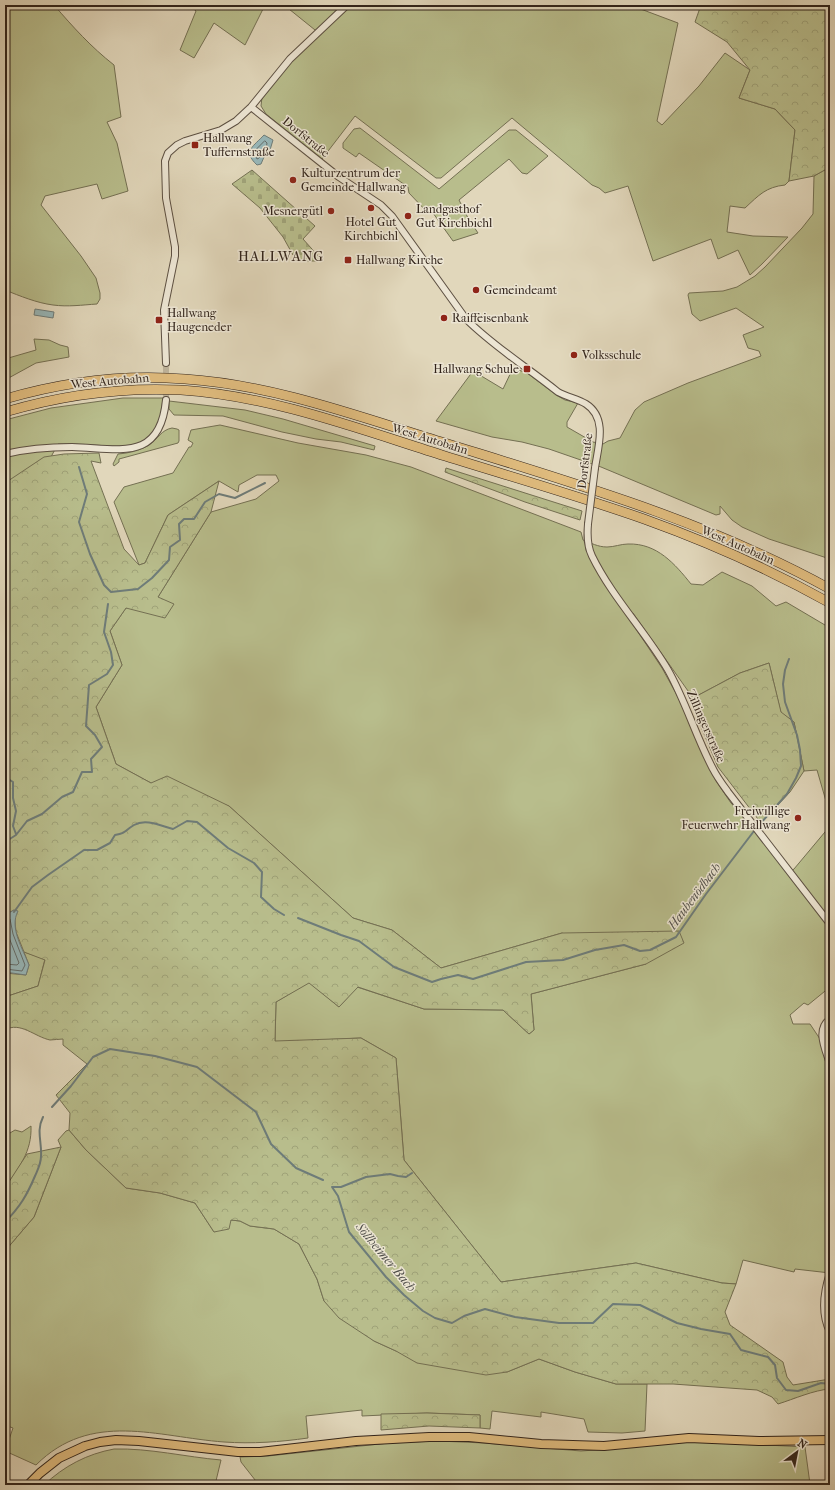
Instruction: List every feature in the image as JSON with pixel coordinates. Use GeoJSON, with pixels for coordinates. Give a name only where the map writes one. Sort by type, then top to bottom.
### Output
{"type":"FeatureCollection","features":[{"type":"Feature","properties":{"kind":"highway","name":"West Autobahn"},"geometry":{"type":"LineString","coordinates":[[5,399],[85,382],[133,378],[184,379],[215,382],[280,394],[396,428],[644,506],[721,537],[830,589]]}},
{"type":"Feature","properties":{"kind":"highway","name":"West Autobahn"},"geometry":{"type":"LineString","coordinates":[[5,412],[32,404],[67,397],[131,390],[165,390],[212,393],[272,404],[343,424],[643,519],[726,552],[768,571],[830,603]]}},
{"type":"Feature","properties":{"kind":"main road"},"geometry":{"type":"LineString","coordinates":[[28,1485],[59,1458],[85,1446],[116,1440],[140,1441],[238,1452],[260,1452],[356,1441],[429,1437],[469,1437],[541,1444],[604,1446],[689,1438],[759,1441],[830,1440]]}},
{"type":"Feature","properties":{"kind":"street"},"geometry":{"type":"LineString","coordinates":[[166,363],[164,320],[165,301],[171,280],[175,247],[166,198],[166,156],[185,141],[227,127],[236,121],[251,107],[290,59],[347,5]]}},
{"type":"Feature","properties":{"kind":"street","name":"Dorfstraße"},"geometry":{"type":"LineString","coordinates":[[251,107],[339,177],[381,205],[392,216],[466,319],[476,329],[494,345],[558,392],[583,403],[597,416],[600,425],[588,524]]}},
{"type":"Feature","properties":{"kind":"street"},"geometry":{"type":"LineString","coordinates":[[5,454],[49,448],[71,447],[115,450],[134,448],[147,442],[157,432],[162,423],[166,400]]}},
{"type":"Feature","properties":{"kind":"street","name":"Zillingerstraße"},"geometry":{"type":"LineString","coordinates":[[588,524],[587,539],[592,556],[617,596],[668,670],[713,769],[728,792],[830,924]]}},
{"type":"Feature","properties":{"kind":"street"},"geometry":{"type":"LineString","coordinates":[[830,1020],[826,1022],[822,1029],[822,1038],[830,1064]]}},
{"type":"Feature","properties":{"kind":"street"},"geometry":{"type":"LineString","coordinates":[[830,1273],[826,1291],[824,1312],[830,1332]]}},
{"type":"Feature","properties":{"kind":"green space"},"geometry":{"type":"Polygon","coordinates":[[[5,5],[54,5],[82,36],[114,65],[121,117],[107,122],[117,143],[128,191],[102,199],[97,184],[45,196],[41,205],[81,256],[96,278],[100,293],[100,299],[97,304],[70,306],[53,305],[35,301],[5,290],[5,5]]]}},
{"type":"Feature","properties":{"kind":"green space"},"geometry":{"type":"Polygon","coordinates":[[[189,5],[265,5],[245,45],[214,23],[194,58],[180,50],[196,11],[189,5]]]}},
{"type":"Feature","properties":{"kind":"green space"},"geometry":{"type":"Polygon","coordinates":[[[284,5],[630,5],[678,23],[657,121],[662,125],[699,86],[725,53],[750,70],[739,98],[775,109],[795,130],[789,181],[785,185],[763,192],[745,208],[730,206],[727,232],[753,236],[788,237],[750,275],[738,250],[718,259],[711,239],[653,261],[628,186],[605,193],[592,185],[512,118],[441,178],[436,178],[355,116],[322,159],[266,114],[261,106],[262,97],[293,59],[320,34],[284,5]]]}},
{"type":"Feature","properties":{"kind":"green space"},"geometry":{"type":"Polygon","coordinates":[[[701,5],[830,5],[830,167],[814,176],[789,181],[795,130],[775,109],[739,98],[750,70],[727,42],[695,22],[701,5]]]}},
{"type":"Feature","properties":{"kind":"green space"},"geometry":{"type":"Polygon","coordinates":[[[360,128],[439,189],[509,130],[516,130],[548,156],[527,174],[522,173],[509,159],[459,200],[478,233],[453,241],[433,213],[428,213],[409,193],[408,187],[359,153],[356,157],[343,148],[343,143],[354,129],[360,128]]]}},
{"type":"Feature","properties":{"kind":"green space"},"geometry":{"type":"Polygon","coordinates":[[[830,167],[830,559],[769,539],[742,527],[732,520],[720,506],[720,514],[716,515],[601,467],[549,449],[522,442],[492,437],[436,421],[473,371],[503,389],[513,368],[527,373],[565,400],[578,403],[567,422],[567,427],[593,442],[603,444],[620,438],[635,410],[644,402],[688,383],[761,356],[759,351],[748,348],[743,335],[764,327],[736,308],[700,321],[692,314],[688,295],[689,293],[723,291],[737,287],[755,276],[765,267],[802,228],[813,214],[814,176],[830,167]]]}},
{"type":"Feature","properties":{"kind":"green space"},"geometry":{"type":"Polygon","coordinates":[[[252,170],[315,226],[303,239],[320,258],[317,261],[303,261],[293,255],[283,237],[260,208],[232,184],[252,170]]]}},
{"type":"Feature","properties":{"kind":"green space"},"geometry":{"type":"Polygon","coordinates":[[[34,339],[49,340],[68,347],[69,357],[36,363],[5,380],[5,359],[36,350],[34,339]]]}},
{"type":"Feature","properties":{"kind":"green space"},"geometry":{"type":"Polygon","coordinates":[[[123,398],[163,398],[159,422],[154,432],[148,438],[140,443],[122,446],[58,444],[46,466],[5,494],[5,420],[51,408],[123,398]]]}},
{"type":"Feature","properties":{"kind":"green space"},"geometry":{"type":"Polygon","coordinates":[[[169,401],[245,410],[283,419],[375,446],[374,450],[341,442],[316,439],[282,432],[223,416],[174,415],[169,409],[169,401]]]}},
{"type":"Feature","properties":{"kind":"green space"},"geometry":{"type":"Polygon","coordinates":[[[220,425],[298,443],[366,455],[411,467],[581,532],[583,540],[595,545],[607,547],[628,544],[648,547],[672,562],[691,584],[703,585],[722,572],[752,586],[776,606],[786,602],[830,628],[830,815],[817,770],[804,771],[794,722],[781,713],[769,663],[740,673],[693,698],[633,613],[628,617],[662,668],[678,697],[716,781],[731,803],[789,873],[830,826],[830,987],[808,1005],[804,1003],[790,1015],[793,1024],[810,1024],[820,1039],[830,1069],[830,1273],[795,1269],[794,1272],[743,1260],[736,1284],[722,1283],[636,1263],[501,1282],[404,1160],[396,1058],[361,1038],[275,1042],[276,1002],[309,982],[339,1007],[357,987],[424,1009],[503,1010],[529,1034],[534,1030],[531,994],[646,964],[562,933],[441,968],[392,930],[353,918],[229,806],[151,783],[116,764],[96,707],[122,665],[110,631],[126,608],[158,597],[211,512],[256,499],[279,481],[276,475],[257,475],[239,485],[238,492],[219,481],[168,515],[145,563],[139,565],[114,502],[124,487],[173,473],[193,443],[188,440],[191,430],[220,425]]]}},
{"type":"Feature","properties":{"kind":"green space"},"geometry":{"type":"Polygon","coordinates":[[[172,428],[179,430],[178,443],[119,459],[119,462],[114,466],[113,464],[118,454],[145,447],[152,443],[165,431],[172,428]]]}},
{"type":"Feature","properties":{"kind":"green space"},"geometry":{"type":"Polygon","coordinates":[[[99,453],[101,463],[91,461],[124,549],[139,565],[145,563],[168,515],[219,481],[211,512],[158,597],[174,604],[165,618],[126,608],[110,631],[122,665],[96,707],[116,764],[151,783],[167,776],[229,806],[353,918],[392,930],[441,968],[562,933],[679,931],[684,943],[646,964],[531,994],[534,1030],[529,1034],[503,1010],[424,1009],[358,987],[339,1007],[309,983],[276,1002],[275,1041],[361,1038],[396,1058],[404,1160],[501,1282],[636,1263],[722,1283],[736,1284],[725,1312],[730,1325],[783,1362],[787,1377],[793,1385],[830,1379],[830,1389],[811,1393],[778,1404],[772,1397],[757,1390],[673,1384],[616,1384],[575,1372],[539,1359],[507,1372],[486,1375],[417,1363],[374,1341],[339,1318],[324,1301],[317,1279],[299,1244],[274,1229],[250,1226],[240,1221],[231,1220],[229,1229],[214,1232],[195,1203],[160,1193],[126,1188],[86,1150],[69,1130],[70,1113],[56,1095],[87,1064],[63,1045],[63,1039],[50,1040],[28,1030],[16,1027],[5,1030],[5,997],[38,986],[45,960],[24,952],[16,932],[14,910],[5,915],[5,806],[9,803],[5,796],[5,483],[44,457],[64,454],[99,453]]]}},
{"type":"Feature","properties":{"kind":"green space"},"geometry":{"type":"Polygon","coordinates":[[[446,468],[582,511],[580,520],[525,502],[445,472],[446,468]]]}},
{"type":"Feature","properties":{"kind":"green space"},"geometry":{"type":"Polygon","coordinates":[[[769,663],[781,712],[794,722],[804,771],[790,792],[761,823],[718,767],[691,703],[693,698],[740,673],[769,663]]]}},
{"type":"Feature","properties":{"kind":"green space"},"geometry":{"type":"Polygon","coordinates":[[[24,952],[45,959],[38,986],[5,997],[5,973],[26,975],[29,965],[24,952]]]}},
{"type":"Feature","properties":{"kind":"green space"},"geometry":{"type":"Polygon","coordinates":[[[31,1126],[31,1135],[27,1152],[20,1166],[5,1188],[5,1136],[15,1130],[22,1132],[31,1126]]]}},
{"type":"Feature","properties":{"kind":"green space"},"geometry":{"type":"Polygon","coordinates":[[[69,1130],[86,1150],[126,1188],[160,1193],[195,1203],[214,1232],[231,1220],[240,1221],[250,1226],[274,1229],[299,1244],[317,1279],[324,1301],[374,1341],[396,1351],[507,1372],[539,1359],[575,1372],[616,1384],[647,1384],[645,1431],[622,1433],[588,1432],[584,1419],[541,1412],[541,1417],[492,1411],[490,1429],[480,1428],[480,1415],[427,1413],[362,1416],[362,1410],[306,1416],[308,1438],[234,1443],[126,1431],[102,1432],[79,1438],[57,1448],[36,1465],[5,1451],[13,1428],[5,1425],[5,1251],[34,1217],[61,1147],[58,1140],[66,1131],[69,1130]]]}},
{"type":"Feature","properties":{"kind":"green space"},"geometry":{"type":"Polygon","coordinates":[[[61,1147],[34,1217],[5,1251],[5,1188],[27,1154],[61,1147]]]}},
{"type":"Feature","properties":{"kind":"green space"},"geometry":{"type":"Polygon","coordinates":[[[427,1413],[480,1415],[480,1428],[429,1426],[381,1430],[381,1414],[427,1413]]]}},
{"type":"Feature","properties":{"kind":"green space"},"geometry":{"type":"Polygon","coordinates":[[[438,1441],[484,1443],[581,1451],[690,1441],[805,1447],[810,1484],[830,1483],[830,1485],[259,1485],[241,1462],[240,1457],[268,1456],[389,1443],[438,1441]]]}},
{"type":"Feature","properties":{"kind":"green space"},"geometry":{"type":"Polygon","coordinates":[[[114,1449],[154,1451],[221,1460],[215,1485],[44,1485],[60,1472],[76,1462],[94,1454],[114,1449]]]}},
{"type":"Feature","properties":{"kind":"water"},"geometry":{"type":"Polygon","coordinates":[[[264,135],[273,140],[267,155],[264,157],[261,164],[257,165],[250,156],[250,152],[253,146],[264,135]]]}},
{"type":"Feature","properties":{"kind":"water"},"geometry":{"type":"Polygon","coordinates":[[[35,309],[54,312],[53,318],[34,315],[35,309]]]}},
{"type":"Feature","properties":{"kind":"water"},"geometry":{"type":"Polygon","coordinates":[[[14,910],[18,911],[15,924],[16,931],[29,965],[26,975],[5,972],[5,915],[14,910]]]}},
{"type":"Feature","properties":{"kind":"waterway"},"geometry":{"type":"LineString","coordinates":[[79,467],[87,494],[79,522],[90,554],[104,585],[111,592],[138,589],[152,578],[169,560],[170,547],[180,540],[179,524],[184,519],[194,519],[205,502],[219,494],[235,498],[265,483]]}},
{"type":"Feature","properties":{"kind":"waterway"},"geometry":{"type":"LineString","coordinates":[[5,842],[16,835],[27,821],[42,814],[62,797],[73,792],[82,772],[92,772],[91,759],[102,747],[95,735],[86,726],[89,685],[107,674],[113,665],[111,652],[104,632],[108,604]]}},
{"type":"Feature","properties":{"kind":"waterway","name":"Haubenödbach"},"geometry":{"type":"LineString","coordinates":[[760,824],[787,794],[801,766],[797,735],[785,702],[783,684],[785,670],[789,659]]}},
{"type":"Feature","properties":{"kind":"waterway"},"geometry":{"type":"LineString","coordinates":[[5,777],[13,782],[13,798],[16,811],[13,826],[16,834]]}},
{"type":"Feature","properties":{"kind":"waterway","name":"Haubenödbach"},"geometry":{"type":"LineString","coordinates":[[14,912],[32,887],[84,850],[97,850],[110,843],[115,835],[124,833],[139,823],[154,823],[173,829],[187,821],[197,822],[228,848],[254,863],[262,872],[261,897],[274,909],[284,915]]}},
{"type":"Feature","properties":{"kind":"waterway","name":"Haubenödbach"},"geometry":{"type":"LineString","coordinates":[[298,918],[359,941],[394,967],[432,982],[458,975],[473,979],[526,962],[563,960],[595,950],[624,945],[640,951],[650,950],[676,937],[706,894],[754,831]]}},
{"type":"Feature","properties":{"kind":"waterway","name":"Söllheimer Bach"},"geometry":{"type":"LineString","coordinates":[[52,1107],[71,1086],[93,1057],[110,1049],[155,1056],[197,1067],[256,1112],[271,1144],[296,1168],[323,1180]]}},
{"type":"Feature","properties":{"kind":"waterway","name":"Söllheimer Bach"},"geometry":{"type":"LineString","coordinates":[[5,1222],[23,1200],[39,1166],[41,1156],[40,1127],[43,1117]]}},
{"type":"Feature","properties":{"kind":"waterway"},"geometry":{"type":"LineString","coordinates":[[332,1187],[341,1187],[366,1177],[390,1174],[406,1177],[412,1173]]}},
{"type":"Feature","properties":{"kind":"waterway","name":"Söllheimer Bach"},"geometry":{"type":"LineString","coordinates":[[332,1187],[338,1196],[349,1232],[386,1277],[423,1311],[435,1318],[452,1323],[464,1316],[485,1309],[515,1317],[559,1323],[593,1323],[613,1304],[640,1305],[677,1323],[730,1334],[741,1350],[768,1357],[775,1365],[777,1378],[786,1390],[798,1391],[821,1383],[830,1384]]}},
{"type":"Feature","properties":{"kind":"tunnel"},"geometry":{"type":"LineString","coordinates":[[166,363],[166,400]]}},
{"type":"Feature","properties":{"kind":"place","name":"Hallwang Tuffernstraße"},"geometry":{"type":"Point","coordinates":[195,145]}},
{"type":"Feature","properties":{"kind":"place","name":"Kulturzentrum der Gemeinde Hallwang"},"geometry":{"type":"Point","coordinates":[293,180]}},
{"type":"Feature","properties":{"kind":"place","name":"Hotel Gut Kirchbichl"},"geometry":{"type":"Point","coordinates":[371,208]}},
{"type":"Feature","properties":{"kind":"place","name":"Mesnergütl"},"geometry":{"type":"Point","coordinates":[331,211]}},
{"type":"Feature","properties":{"kind":"place","name":"Landgasthof Gut Kirchbichl"},"geometry":{"type":"Point","coordinates":[408,216]}},
{"type":"Feature","properties":{"kind":"place","name":"Hallwang Kirche"},"geometry":{"type":"Point","coordinates":[348,260]}},
{"type":"Feature","properties":{"kind":"place","name":"Gemeindeamt"},"geometry":{"type":"Point","coordinates":[476,290]}},
{"type":"Feature","properties":{"kind":"place","name":"Raiffeisenbank"},"geometry":{"type":"Point","coordinates":[444,318]}},
{"type":"Feature","properties":{"kind":"place","name":"Hallwang Haugeneder"},"geometry":{"type":"Point","coordinates":[159,320]}},
{"type":"Feature","properties":{"kind":"place","name":"Volksschule"},"geometry":{"type":"Point","coordinates":[574,355]}},
{"type":"Feature","properties":{"kind":"place","name":"Hallwang Schule"},"geometry":{"type":"Point","coordinates":[527,369]}},
{"type":"Feature","properties":{"kind":"place","name":"Freiwillige Feuerwehr Hallwang"},"geometry":{"type":"Point","coordinates":[798,818]}},
{"type":"Feature","properties":{"kind":"district","name":"HALLWANG"},"geometry":{"type":"Point","coordinates":[281,256]}}]}
